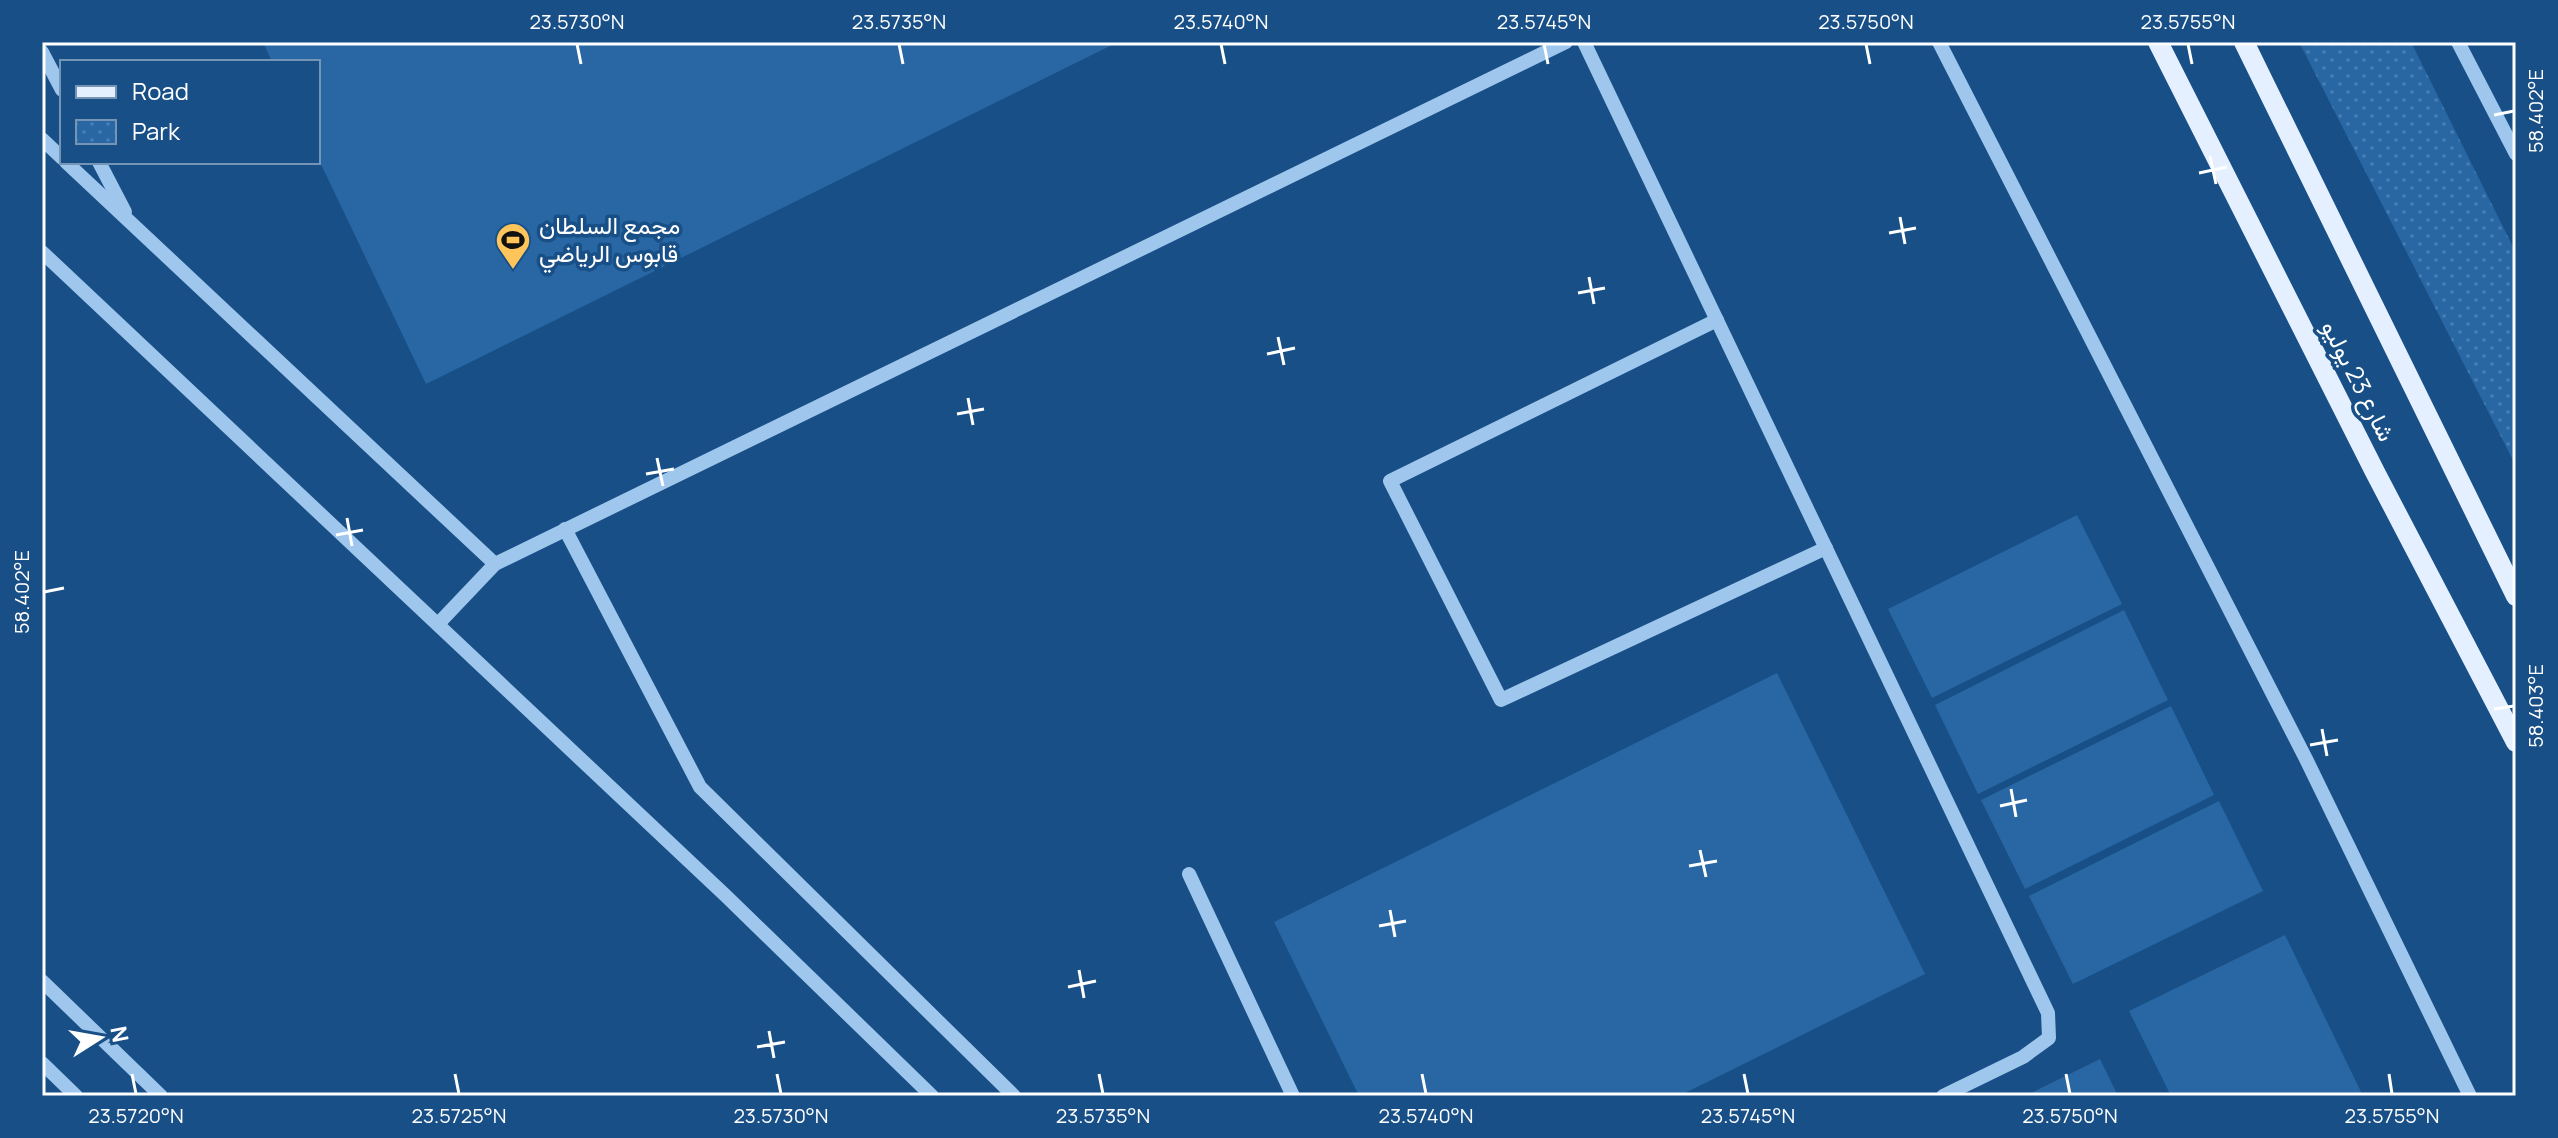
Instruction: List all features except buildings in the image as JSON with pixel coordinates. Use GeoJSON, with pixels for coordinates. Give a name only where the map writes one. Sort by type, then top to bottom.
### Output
{"type":"FeatureCollection","features":[{"type":"Feature","properties":{"kind":"main road","name":"شارع 23 يوليو"},"geometry":{"type":"LineString","coordinates":[[2158,42],[2375,472],[2516,742]]}},
{"type":"Feature","properties":{"kind":"main road","name":"شارع 23 يوليو"},"geometry":{"type":"LineString","coordinates":[[2244,42],[2516,596]]}},
{"type":"Feature","properties":{"kind":"street"},"geometry":{"type":"LineString","coordinates":[[438,624],[495,564],[1566,42]]}},
{"type":"Feature","properties":{"kind":"street"},"geometry":{"type":"LineString","coordinates":[[1584,42],[2048,1013],[2049,1038],[2023,1057],[1943,1096]]}},
{"type":"Feature","properties":{"kind":"street"},"geometry":{"type":"LineString","coordinates":[[1939,42],[2307,761],[2470,1096]]}},
{"type":"Feature","properties":{"kind":"street"},"geometry":{"type":"LineString","coordinates":[[2458,42],[2516,154]]}},
{"type":"Feature","properties":{"kind":"street"},"geometry":{"type":"LineString","coordinates":[[42,52],[60,86]]}},
{"type":"Feature","properties":{"kind":"street"},"geometry":{"type":"LineString","coordinates":[[42,139],[60,156]]}},
{"type":"Feature","properties":{"kind":"street"},"geometry":{"type":"LineString","coordinates":[[68,164],[495,564]]}},
{"type":"Feature","properties":{"kind":"street"},"geometry":{"type":"LineString","coordinates":[[100,164],[131,223]]}},
{"type":"Feature","properties":{"kind":"street"},"geometry":{"type":"LineString","coordinates":[[42,252],[726,896],[932,1096]]}},
{"type":"Feature","properties":{"kind":"street"},"geometry":{"type":"LineString","coordinates":[[1717,320],[1390,481],[1501,700],[1826,548]]}},
{"type":"Feature","properties":{"kind":"street"},"geometry":{"type":"LineString","coordinates":[[565,529],[700,787],[1014,1096]]}},
{"type":"Feature","properties":{"kind":"street"},"geometry":{"type":"LineString","coordinates":[[1189,874],[1293,1096]]}},
{"type":"Feature","properties":{"kind":"street"},"geometry":{"type":"LineString","coordinates":[[42,981],[161,1096]]}},
{"type":"Feature","properties":{"kind":"street"},"geometry":{"type":"LineString","coordinates":[[42,1063],[76,1096]]}},
{"type":"Feature","properties":{"kind":"green space","name":"مجمع السلطان قابوس الرياضي"},"geometry":{"type":"Polygon","coordinates":[[[263,42],[1118,42],[426,384],[320,162],[320,60],[271,60],[263,42]]]}},
{"type":"Feature","properties":{"kind":"green space"},"geometry":{"type":"Polygon","coordinates":[[[2299,42],[2411,42],[2516,253],[2516,466],[2299,42]]]}},
{"type":"Feature","properties":{"kind":"green space"},"geometry":{"type":"Polygon","coordinates":[[[2077,515],[2122,604],[1932,698],[1888,609],[2077,515]]]}},
{"type":"Feature","properties":{"kind":"green space"},"geometry":{"type":"Polygon","coordinates":[[[2124,610],[2168,700],[1978,794],[1935,705],[2124,610]]]}},
{"type":"Feature","properties":{"kind":"green space"},"geometry":{"type":"Polygon","coordinates":[[[1777,673],[1925,974],[1679,1096],[1359,1096],[1274,922],[1777,673]]]}},
{"type":"Feature","properties":{"kind":"green space"},"geometry":{"type":"Polygon","coordinates":[[[2171,706],[2214,795],[2025,889],[1981,800],[2171,706]]]}},
{"type":"Feature","properties":{"kind":"green space"},"geometry":{"type":"Polygon","coordinates":[[[2219,801],[2263,891],[2073,984],[2029,896],[2219,801]]]}},
{"type":"Feature","properties":{"kind":"green space"},"geometry":{"type":"Polygon","coordinates":[[[2285,935],[2363,1096],[2171,1096],[2129,1011],[2285,935]]]}},
{"type":"Feature","properties":{"kind":"green space"},"geometry":{"type":"Polygon","coordinates":[[[2100,1059],[2118,1096],[2025,1096],[2100,1059]]]}},
{"type":"Feature","properties":{"kind":"place","name":"مجمع السلطان قابوس الرياضي"},"geometry":{"type":"Point","coordinates":[513,271]}}]}
